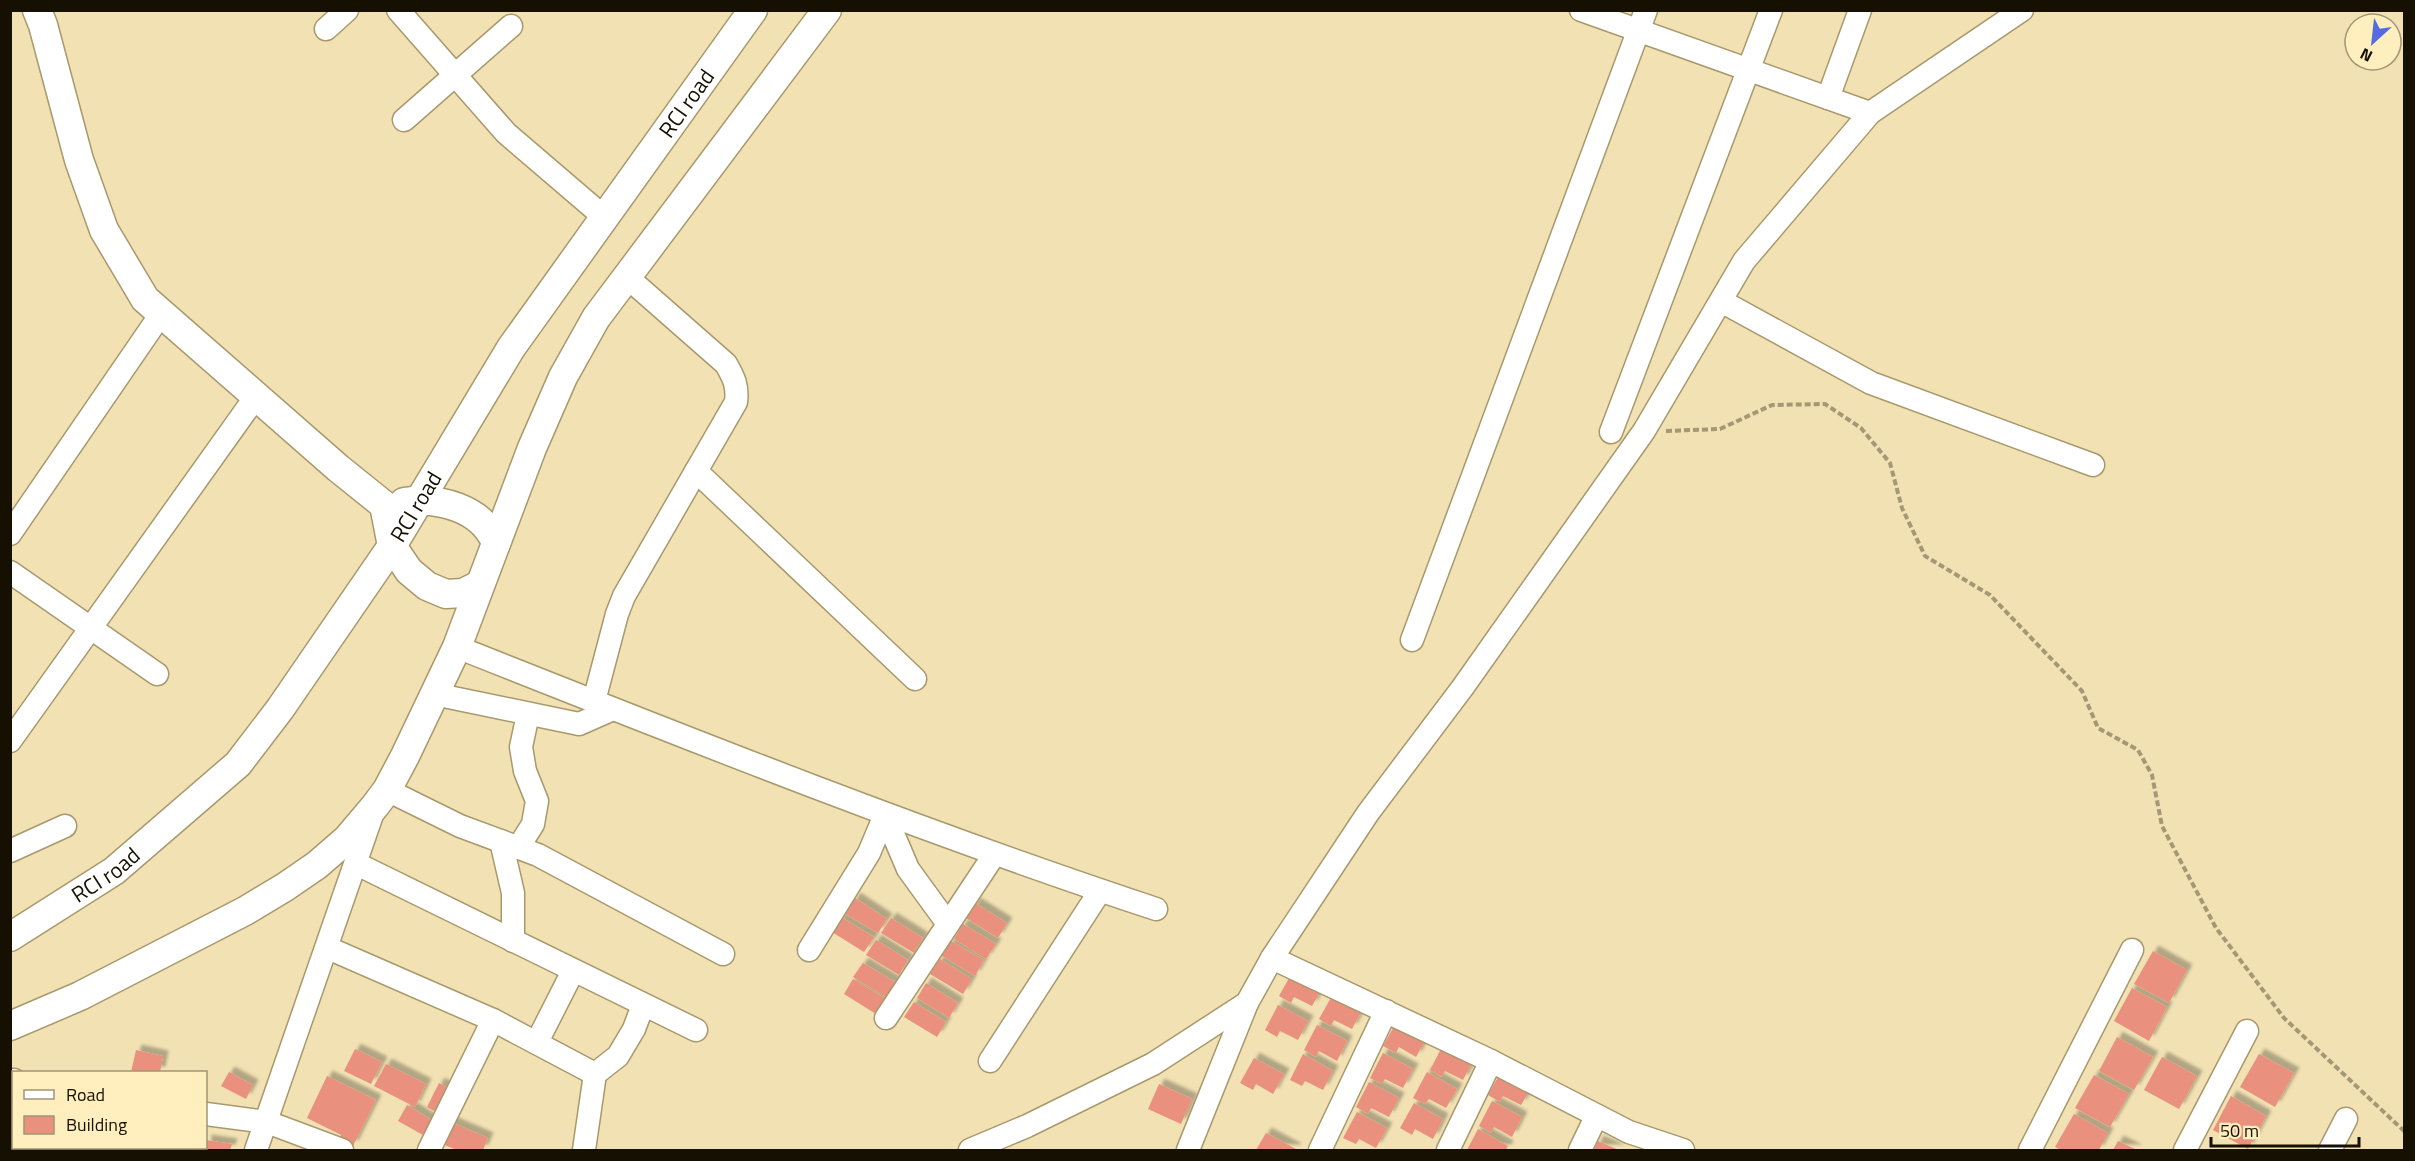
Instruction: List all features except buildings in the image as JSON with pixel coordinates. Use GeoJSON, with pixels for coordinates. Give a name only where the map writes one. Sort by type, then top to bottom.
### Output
{"type":"FeatureCollection","features":[{"type":"Feature","properties":{"kind":"main road"},"geometry":{"type":"LineString","coordinates":[[37,10],[79,160],[104,230],[145,299],[338,468],[384,505],[392,546],[409,571],[427,586],[446,594],[463,592],[479,585]]}},
{"type":"Feature","properties":{"kind":"main road","name":"RCI road"},"geometry":{"type":"LineString","coordinates":[[10,937],[114,872],[238,764],[280,709],[392,546],[511,348],[753,10]]}},
{"type":"Feature","properties":{"kind":"main road"},"geometry":{"type":"LineString","coordinates":[[10,1026],[80,996],[265,899],[317,865],[347,838],[381,798],[457,646],[532,448],[563,377],[596,318],[826,10]]}},
{"type":"Feature","properties":{"kind":"main road"},"geometry":{"type":"LineString","coordinates":[[384,505],[421,500],[440,502],[481,519],[492,532],[496,543]]}},
{"type":"Feature","properties":{"kind":"street"},"geometry":{"type":"LineString","coordinates":[[326,29],[347,10]]}},
{"type":"Feature","properties":{"kind":"street"},"geometry":{"type":"LineString","coordinates":[[398,10],[506,133],[604,217]]}},
{"type":"Feature","properties":{"kind":"street"},"geometry":{"type":"LineString","coordinates":[[1581,10],[1642,21],[1748,70],[1870,113]]}},
{"type":"Feature","properties":{"kind":"street"},"geometry":{"type":"LineString","coordinates":[[1611,432],[1771,10]]}},
{"type":"Feature","properties":{"kind":"street"},"geometry":{"type":"LineString","coordinates":[[1828,98],[1860,10]]}},
{"type":"Feature","properties":{"kind":"street"},"geometry":{"type":"LineString","coordinates":[[1188,1150],[1247,1003],[1272,958],[1368,813],[1463,687],[1644,431],[1744,261],[1870,113],[2022,10]]}},
{"type":"Feature","properties":{"kind":"street"},"geometry":{"type":"LineString","coordinates":[[1412,640],[1642,21]]}},
{"type":"Feature","properties":{"kind":"street"},"geometry":{"type":"LineString","coordinates":[[404,120],[511,26]]}},
{"type":"Feature","properties":{"kind":"street"},"geometry":{"type":"LineString","coordinates":[[434,694],[579,724],[604,705],[617,614],[624,596],[736,402],[738,390],[734,377],[726,364],[627,277]]}},
{"type":"Feature","properties":{"kind":"street"},"geometry":{"type":"LineString","coordinates":[[1721,301],[1871,384],[2093,465]]}},
{"type":"Feature","properties":{"kind":"street"},"geometry":{"type":"LineString","coordinates":[[10,534],[161,314]]}},
{"type":"Feature","properties":{"kind":"street"},"geometry":{"type":"LineString","coordinates":[[10,741],[257,395]]}},
{"type":"Feature","properties":{"kind":"street"},"geometry":{"type":"LineString","coordinates":[[696,471],[915,679]]}},
{"type":"Feature","properties":{"kind":"street"},"geometry":{"type":"LineString","coordinates":[[10,572],[157,674]]}},
{"type":"Feature","properties":{"kind":"street"},"geometry":{"type":"LineString","coordinates":[[457,646],[885,815],[994,855],[1156,909]]}},
{"type":"Feature","properties":{"kind":"street"},"geometry":{"type":"LineString","coordinates":[[509,844],[533,824],[537,801],[525,771],[521,747],[528,714]]}},
{"type":"Feature","properties":{"kind":"street"},"geometry":{"type":"LineString","coordinates":[[256,1150],[381,798],[538,855],[723,954]]}},
{"type":"Feature","properties":{"kind":"street"},"geometry":{"type":"LineString","coordinates":[[885,815],[908,869],[948,924]]}},
{"type":"Feature","properties":{"kind":"street"},"geometry":{"type":"LineString","coordinates":[[809,950],[869,853],[885,815]]}},
{"type":"Feature","properties":{"kind":"street"},"geometry":{"type":"LineString","coordinates":[[10,851],[65,826]]}},
{"type":"Feature","properties":{"kind":"street"},"geometry":{"type":"LineString","coordinates":[[509,844],[513,893],[513,941]]}},
{"type":"Feature","properties":{"kind":"street"},"geometry":{"type":"LineString","coordinates":[[886,1018],[994,855]]}},
{"type":"Feature","properties":{"kind":"street"},"geometry":{"type":"LineString","coordinates":[[357,864],[696,1030]]}},
{"type":"Feature","properties":{"kind":"street"},"geometry":{"type":"LineString","coordinates":[[990,1061],[1100,891]]}},
{"type":"Feature","properties":{"kind":"street"},"geometry":{"type":"LineString","coordinates":[[328,948],[493,1020],[595,1074]]}},
{"type":"Feature","properties":{"kind":"street"},"geometry":{"type":"LineString","coordinates":[[2030,1150],[2132,950]]}},
{"type":"Feature","properties":{"kind":"street"},"geometry":{"type":"LineString","coordinates":[[1272,958],[1491,1061],[1596,1117],[1629,1132],[1683,1150]]}},
{"type":"Feature","properties":{"kind":"street"},"geometry":{"type":"LineString","coordinates":[[537,1042],[573,970]]}},
{"type":"Feature","properties":{"kind":"street"},"geometry":{"type":"LineString","coordinates":[[970,1150],[1028,1126],[1153,1064],[1247,1003]]}},
{"type":"Feature","properties":{"kind":"street"},"geometry":{"type":"LineString","coordinates":[[584,1150],[595,1074],[618,1056],[643,1005]]}},
{"type":"Feature","properties":{"kind":"street"},"geometry":{"type":"LineString","coordinates":[[1320,1150],[1386,1011]]}},
{"type":"Feature","properties":{"kind":"street"},"geometry":{"type":"LineString","coordinates":[[429,1150],[493,1020]]}},
{"type":"Feature","properties":{"kind":"street"},"geometry":{"type":"LineString","coordinates":[[2185,1150],[2247,1031]]}},
{"type":"Feature","properties":{"kind":"street"},"geometry":{"type":"LineString","coordinates":[[1448,1150],[1491,1061]]}},
{"type":"Feature","properties":{"kind":"street"},"geometry":{"type":"LineString","coordinates":[[207,1114],[267,1122],[342,1150]]}},
{"type":"Feature","properties":{"kind":"street"},"geometry":{"type":"LineString","coordinates":[[1580,1150],[1596,1117]]}},
{"type":"Feature","properties":{"kind":"street"},"geometry":{"type":"LineString","coordinates":[[2330,1150],[2346,1119]]}},
{"type":"Feature","properties":{"kind":"path"},"geometry":{"type":"LineString","coordinates":[[1644,431],[1720,429],[1772,405],[1825,404],[1861,428],[1890,463],[1902,508],[1925,556],[1990,595],[2082,691],[2098,728],[2138,750],[2152,776],[2162,826],[2216,928],[2284,1018],[2404,1131]]}}]}
